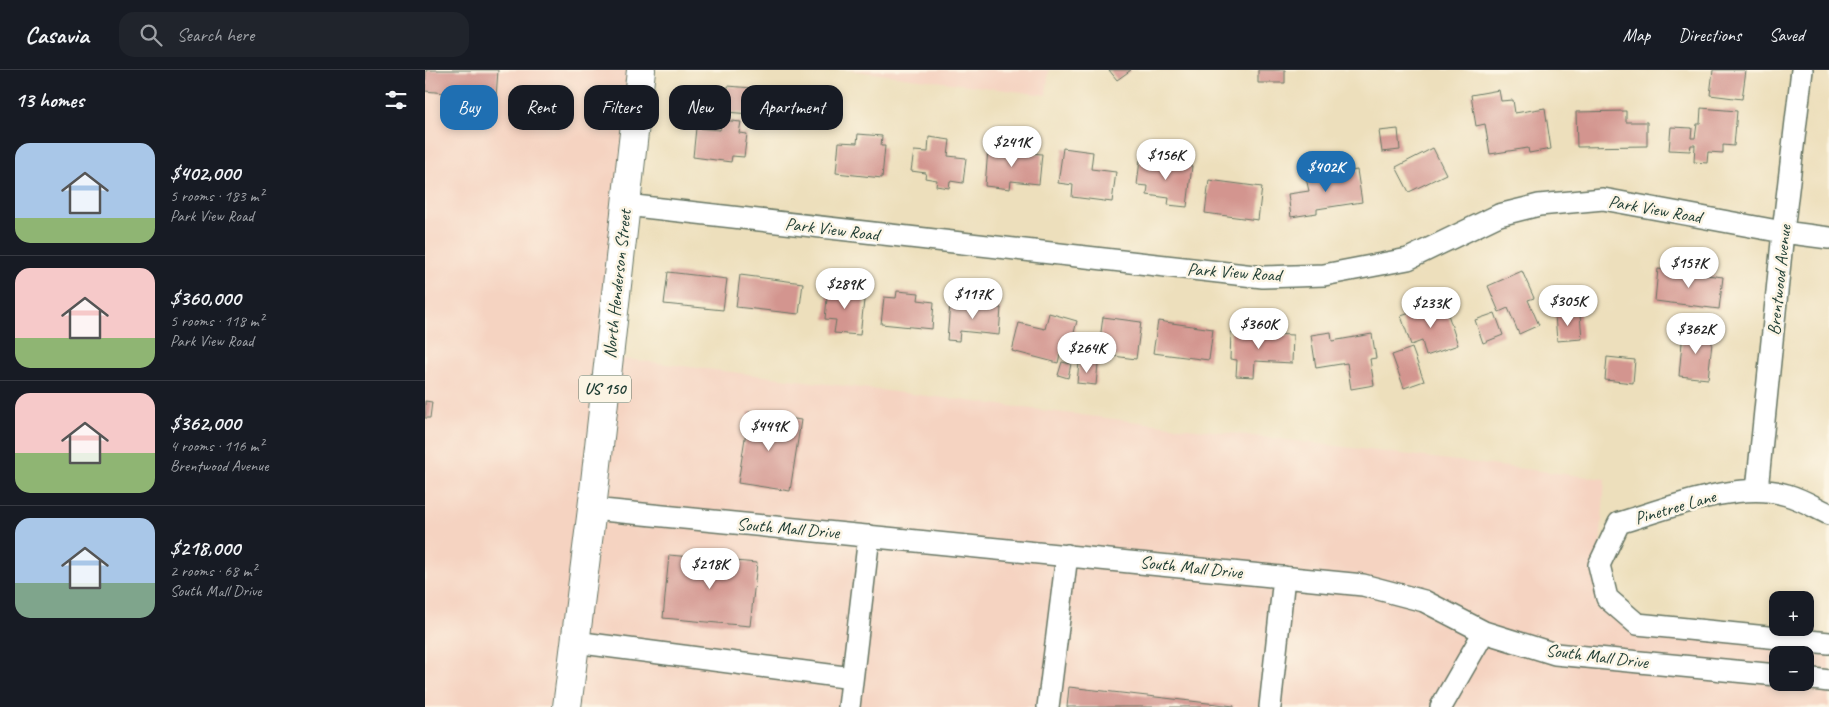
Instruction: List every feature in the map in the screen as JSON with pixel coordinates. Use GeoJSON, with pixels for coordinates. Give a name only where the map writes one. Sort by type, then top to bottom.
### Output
{"type":"FeatureCollection","features":[{"type":"Feature","properties":{"kind":"main road","name":"North Henderson Street"},"geometry":{"type":"LineString","coordinates":[[567,707],[592,509],[641,70]]}},
{"type":"Feature","properties":{"kind":"street","name":"Brentwood Avenue"},"geometry":{"type":"LineString","coordinates":[[1757,490],[1783,232],[1802,70]]}},
{"type":"Feature","properties":{"kind":"street","name":"Park View Road"},"geometry":{"type":"LineString","coordinates":[[626,205],[1263,277],[1324,275],[1408,259],[1499,215],[1539,205],[1603,199],[1783,232],[1829,238]]}},
{"type":"Feature","properties":{"kind":"street","name":"Pinetree Lane"},"geometry":{"type":"LineString","coordinates":[[1829,514],[1787,494],[1757,490],[1723,492],[1619,523],[1599,565],[1607,598],[1637,624],[1829,643]]}},
{"type":"Feature","properties":{"kind":"street","name":"South Mall Drive"},"geometry":{"type":"LineString","coordinates":[[592,509],[1067,554],[1363,585],[1424,601],[1484,632],[1555,654],[1769,675]]}},
{"type":"Feature","properties":{"kind":"street"},"geometry":{"type":"LineString","coordinates":[[849,707],[869,536]]}},
{"type":"Feature","properties":{"kind":"street"},"geometry":{"type":"LineString","coordinates":[[1048,707],[1067,554]]}},
{"type":"Feature","properties":{"kind":"street"},"geometry":{"type":"LineString","coordinates":[[1270,707],[1284,577]]}},
{"type":"Feature","properties":{"kind":"street"},"geometry":{"type":"LineString","coordinates":[[1441,707],[1484,632]]}},
{"type":"Feature","properties":{"kind":"street"},"geometry":{"type":"LineString","coordinates":[[575,642],[852,678]]}},
{"type":"Feature","properties":{"kind":"street"},"geometry":{"type":"LineString","coordinates":[[1814,679],[1829,681]]}},
{"type":"Feature","properties":{"kind":"shaded area"},"geometry":{"type":"Polygon","coordinates":[[[425,70],[641,70],[639,85],[584,85],[584,130],[634,130],[609,357],[1605,479],[1599,565],[1607,598],[1637,624],[1829,643],[1829,707],[425,707],[425,70]]]}},
{"type":"Feature","properties":{"kind":"shaded area"},"geometry":{"type":"Polygon","coordinates":[[[848,70],[1049,70],[1046,95],[848,70]]]}},
{"type":"Feature","properties":{"kind":"building"},"geometry":{"type":"Polygon","coordinates":[[[426,70],[498,70],[497,85],[440,85],[440,92],[425,91],[426,70]]]}},
{"type":"Feature","properties":{"kind":"building"},"geometry":{"type":"Polygon","coordinates":[[[1109,70],[1131,70],[1117,80],[1109,70]]]}},
{"type":"Feature","properties":{"kind":"building"},"geometry":{"type":"Polygon","coordinates":[[[1258,70],[1285,70],[1285,83],[1258,83],[1258,70]]]}},
{"type":"Feature","properties":{"kind":"building"},"geometry":{"type":"Polygon","coordinates":[[[1713,70],[1746,70],[1742,99],[1710,95],[1713,70]]]}},
{"type":"Feature","properties":{"kind":"building"},"geometry":{"type":"Polygon","coordinates":[[[731,86],[741,87],[741,113],[731,112],[731,86]]]}},
{"type":"Feature","properties":{"kind":"building"},"geometry":{"type":"Polygon","coordinates":[[[1499,90],[1501,101],[1513,100],[1515,113],[1545,108],[1551,149],[1529,153],[1528,148],[1490,154],[1485,124],[1476,126],[1471,95],[1499,90]]]}},
{"type":"Feature","properties":{"kind":"building"},"geometry":{"type":"Polygon","coordinates":[[[1701,108],[1737,111],[1734,146],[1723,145],[1723,153],[1708,152],[1707,163],[1694,162],[1695,145],[1691,145],[1690,151],[1669,150],[1671,127],[1692,128],[1691,138],[1695,138],[1697,124],[1700,124],[1701,108]]]}},
{"type":"Feature","properties":{"kind":"building"},"geometry":{"type":"Polygon","coordinates":[[[1626,111],[1626,122],[1647,122],[1647,146],[1577,147],[1576,112],[1626,111]]]}},
{"type":"Feature","properties":{"kind":"building"},"geometry":{"type":"Polygon","coordinates":[[[731,121],[741,122],[739,133],[747,134],[744,157],[732,156],[731,162],[693,157],[696,130],[731,130],[731,121]]]}},
{"type":"Feature","properties":{"kind":"building"},"geometry":{"type":"Polygon","coordinates":[[[1398,129],[1400,150],[1382,152],[1379,131],[1398,129]]]}},
{"type":"Feature","properties":{"kind":"building"},"geometry":{"type":"Polygon","coordinates":[[[858,134],[882,136],[881,146],[885,146],[882,178],[836,173],[839,142],[857,143],[858,134]]]}},
{"type":"Feature","properties":{"kind":"building"},"geometry":{"type":"Polygon","coordinates":[[[929,137],[950,140],[948,156],[966,158],[963,183],[950,181],[949,188],[936,186],[937,180],[925,178],[926,173],[911,171],[914,151],[928,152],[929,137]]]}},
{"type":"Feature","properties":{"kind":"building"},"geometry":{"type":"Polygon","coordinates":[[[1063,148],[1093,152],[1091,169],[1116,172],[1112,202],[1072,197],[1073,185],[1058,183],[1063,148]]]}},
{"type":"Feature","properties":{"kind":"building"},"geometry":{"type":"Polygon","coordinates":[[[1433,148],[1446,174],[1409,192],[1396,167],[1433,148]]]}},
{"type":"Feature","properties":{"kind":"building"},"geometry":{"type":"Polygon","coordinates":[[[988,149],[1042,154],[1039,184],[1011,181],[1010,189],[985,186],[988,149]]]}},
{"type":"Feature","properties":{"kind":"building"},"geometry":{"type":"Polygon","coordinates":[[[1140,160],[1192,166],[1187,207],[1168,205],[1169,198],[1147,195],[1148,186],[1137,185],[1140,160]]]}},
{"type":"Feature","properties":{"kind":"building"},"geometry":{"type":"Polygon","coordinates":[[[1357,170],[1362,202],[1317,209],[1317,213],[1291,217],[1288,194],[1309,191],[1306,178],[1357,170]]]}},
{"type":"Feature","properties":{"kind":"building"},"geometry":{"type":"Polygon","coordinates":[[[1209,180],[1262,187],[1258,220],[1205,213],[1209,180]]]}},
{"type":"Feature","properties":{"kind":"building"},"geometry":{"type":"Polygon","coordinates":[[[1658,269],[1723,277],[1719,309],[1655,301],[1658,269]]]}},
{"type":"Feature","properties":{"kind":"building"},"geometry":{"type":"Polygon","coordinates":[[[1522,271],[1534,298],[1528,300],[1539,325],[1519,334],[1508,308],[1499,312],[1488,286],[1522,271]]]}},
{"type":"Feature","properties":{"kind":"building"},"geometry":{"type":"Polygon","coordinates":[[[668,272],[727,279],[723,310],[664,304],[668,272]]]}},
{"type":"Feature","properties":{"kind":"building"},"geometry":{"type":"Polygon","coordinates":[[[740,275],[803,283],[799,314],[736,307],[740,275]]]}},
{"type":"Feature","properties":{"kind":"building"},"geometry":{"type":"Polygon","coordinates":[[[828,288],[865,292],[860,335],[834,333],[836,320],[825,319],[828,288]]]}},
{"type":"Feature","properties":{"kind":"building"},"geometry":{"type":"Polygon","coordinates":[[[897,291],[919,293],[918,300],[934,302],[932,329],[881,324],[884,297],[896,298],[897,291]]]}},
{"type":"Feature","properties":{"kind":"building"},"geometry":{"type":"Polygon","coordinates":[[[1444,302],[1458,345],[1426,356],[1422,341],[1411,345],[1401,316],[1444,302]]]}},
{"type":"Feature","properties":{"kind":"building"},"geometry":{"type":"Polygon","coordinates":[[[950,303],[1001,308],[999,335],[960,331],[959,341],[947,340],[950,303]]]}},
{"type":"Feature","properties":{"kind":"building"},"geometry":{"type":"Polygon","coordinates":[[[1049,313],[1077,321],[1069,352],[1061,350],[1058,363],[1012,351],[1019,323],[1045,329],[1049,313]]]}},
{"type":"Feature","properties":{"kind":"building"},"geometry":{"type":"Polygon","coordinates":[[[1495,313],[1503,335],[1483,343],[1475,320],[1495,313]]]}},
{"type":"Feature","properties":{"kind":"building"},"geometry":{"type":"Polygon","coordinates":[[[1580,314],[1582,339],[1557,341],[1555,315],[1580,314]]]}},
{"type":"Feature","properties":{"kind":"building"},"geometry":{"type":"Polygon","coordinates":[[[1103,317],[1141,322],[1136,359],[1098,354],[1103,317]]]}},
{"type":"Feature","properties":{"kind":"building"},"geometry":{"type":"Polygon","coordinates":[[[1158,321],[1213,329],[1209,360],[1153,353],[1158,321]]]}},
{"type":"Feature","properties":{"kind":"building"},"geometry":{"type":"Polygon","coordinates":[[[1683,331],[1713,334],[1708,379],[1679,376],[1683,331]]]}},
{"type":"Feature","properties":{"kind":"building"},"geometry":{"type":"Polygon","coordinates":[[[1231,332],[1293,335],[1292,363],[1255,361],[1254,377],[1236,376],[1237,360],[1230,359],[1231,332]]]}},
{"type":"Feature","properties":{"kind":"building"},"geometry":{"type":"Polygon","coordinates":[[[1331,332],[1332,341],[1372,334],[1376,358],[1370,359],[1374,385],[1351,389],[1347,363],[1316,368],[1311,335],[1331,332]]]}},
{"type":"Feature","properties":{"kind":"building"},"geometry":{"type":"Polygon","coordinates":[[[1412,348],[1424,381],[1404,388],[1392,355],[1412,348]]]}},
{"type":"Feature","properties":{"kind":"building"},"geometry":{"type":"Polygon","coordinates":[[[1607,357],[1635,360],[1633,383],[1605,380],[1607,357]]]}},
{"type":"Feature","properties":{"kind":"building"},"geometry":{"type":"Polygon","coordinates":[[[1062,362],[1071,364],[1068,378],[1058,375],[1062,362]]]}},
{"type":"Feature","properties":{"kind":"building"},"geometry":{"type":"Polygon","coordinates":[[[1079,362],[1098,364],[1096,385],[1077,383],[1079,362]]]}},
{"type":"Feature","properties":{"kind":"building"},"geometry":{"type":"Polygon","coordinates":[[[425,401],[432,402],[430,418],[425,418],[425,401]]]}},
{"type":"Feature","properties":{"kind":"building"},"geometry":{"type":"Polygon","coordinates":[[[749,412],[801,420],[790,491],[738,483],[749,412]]]}},
{"type":"Feature","properties":{"kind":"building"},"geometry":{"type":"Polygon","coordinates":[[[669,555],[757,563],[750,626],[663,618],[669,555]]]}},
{"type":"Feature","properties":{"kind":"building"},"geometry":{"type":"Polygon","coordinates":[[[1069,687],[1234,706],[1234,707],[1067,707],[1069,687]]]}}]}
